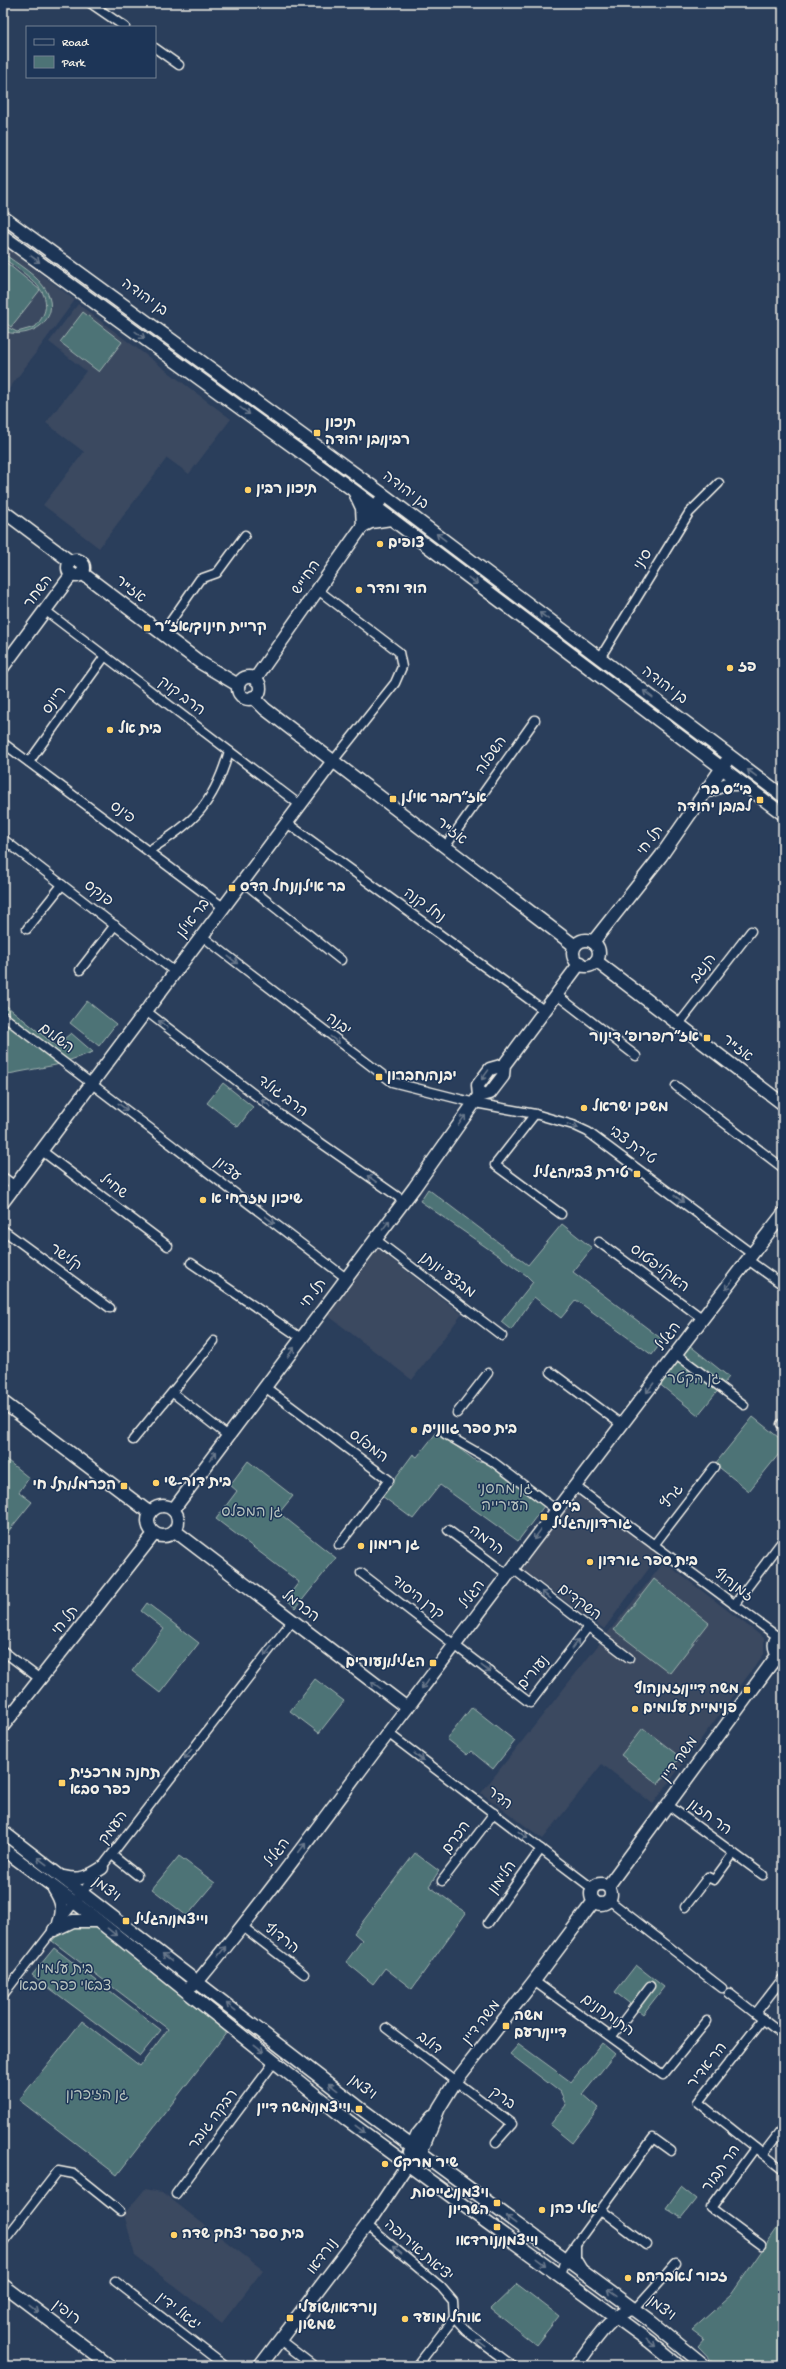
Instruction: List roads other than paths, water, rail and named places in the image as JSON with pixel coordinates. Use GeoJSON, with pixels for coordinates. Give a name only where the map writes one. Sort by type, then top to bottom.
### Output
{"type":"FeatureCollection","features":[{"type":"Feature","properties":{"kind":"street"},"geometry":{"type":"LineString","coordinates":[[90,3],[124,26]]}},
{"type":"Feature","properties":{"kind":"street"},"geometry":{"type":"LineString","coordinates":[[156,49],[179,65]]}},
{"type":"Feature","properties":{"kind":"street","name":"בן יהודה"},"geometry":{"type":"LineString","coordinates":[[3,217],[384,494],[783,796]]}},
{"type":"Feature","properties":{"kind":"street","name":"בן יהודה"},"geometry":{"type":"LineString","coordinates":[[3,236],[353,490],[783,814]]}},
{"type":"Feature","properties":{"kind":"street","name":"סיני"},"geometry":{"type":"LineString","coordinates":[[600,658],[690,513],[720,483]]}},
{"type":"Feature","properties":{"kind":"street"},"geometry":{"type":"LineString","coordinates":[[353,490],[362,508],[362,526],[371,522],[391,519]]}},
{"type":"Feature","properties":{"kind":"street","name":"החי\"ש"},"geometry":{"type":"LineString","coordinates":[[255,679],[384,494]]}},
{"type":"Feature","properties":{"kind":"street"},"geometry":{"type":"LineString","coordinates":[[3,510],[71,562],[68,568],[77,574]]}},
{"type":"Feature","properties":{"kind":"street"},"geometry":{"type":"LineString","coordinates":[[162,634],[200,579],[217,573],[244,535]]}},
{"type":"Feature","properties":{"kind":"street","name":"אז\"ר"},"geometry":{"type":"LineString","coordinates":[[77,574],[201,663],[238,685]]}},
{"type":"Feature","properties":{"kind":"street","name":"השחר"},"geometry":{"type":"LineString","coordinates":[[3,667],[46,611],[77,574]]}},
{"type":"Feature","properties":{"kind":"street","name":"בר אילן"},"geometry":{"type":"LineString","coordinates":[[3,1202],[333,761],[395,683],[402,667],[399,652],[318,590]]}},
{"type":"Feature","properties":{"kind":"street","name":"הרב קוק"},"geometry":{"type":"LineString","coordinates":[[46,611],[300,805]]}},
{"type":"Feature","properties":{"kind":"street","name":"ריינס"},"geometry":{"type":"LineString","coordinates":[[29,762],[105,656]]}},
{"type":"Feature","properties":{"kind":"street"},"geometry":{"type":"LineString","coordinates":[[245,678],[255,679],[259,684],[259,690],[253,697],[246,698],[240,695],[238,685],[245,678]]}},
{"type":"Feature","properties":{"kind":"street","name":"אז\"ר"},"geometry":{"type":"LineString","coordinates":[[253,697],[333,761],[575,946]]}},
{"type":"Feature","properties":{"kind":"street","name":"השפלה"},"geometry":{"type":"LineString","coordinates":[[445,847],[535,720]]}},
{"type":"Feature","properties":{"kind":"street","name":"פינס"},"geometry":{"type":"LineString","coordinates":[[3,743],[223,907]]}},
{"type":"Feature","properties":{"kind":"street"},"geometry":{"type":"LineString","coordinates":[[148,851],[175,834],[192,821],[202,810],[223,771],[229,751]]}},
{"type":"Feature","properties":{"kind":"street"},"geometry":{"type":"LineString","coordinates":[[698,751],[709,771],[705,793]]}},
{"type":"Feature","properties":{"kind":"street","name":"תל חי"},"geometry":{"type":"LineString","coordinates":[[593,942],[661,856],[730,756]]}},
{"type":"Feature","properties":{"kind":"street"},"geometry":{"type":"LineString","coordinates":[[705,793],[727,784],[743,784]]}},
{"type":"Feature","properties":{"kind":"street","name":"נחל קנה"},"geometry":{"type":"LineString","coordinates":[[287,823],[545,1011]]}},
{"type":"Feature","properties":{"kind":"street","name":"פנקס"},"geometry":{"type":"LineString","coordinates":[[3,840],[176,972]]}},
{"type":"Feature","properties":{"kind":"street"},"geometry":{"type":"LineString","coordinates":[[243,882],[341,960]]}},
{"type":"Feature","properties":{"kind":"street"},"geometry":{"type":"LineString","coordinates":[[27,930],[62,885]]}},
{"type":"Feature","properties":{"kind":"street"},"geometry":{"type":"LineString","coordinates":[[80,970],[115,925]]}},
{"type":"Feature","properties":{"kind":"street","name":"הנגב"},"geometry":{"type":"LineString","coordinates":[[679,1024],[751,931]]}},
{"type":"Feature","properties":{"kind":"street","name":"יבנה"},"geometry":{"type":"LineString","coordinates":[[202,936],[392,1082],[477,1099]]}},
{"type":"Feature","properties":{"kind":"street"},"geometry":{"type":"LineString","coordinates":[[585,940],[593,942],[599,953],[596,961],[589,965],[580,964],[574,954],[575,946],[585,940]]}},
{"type":"Feature","properties":{"kind":"street","name":"אז\"ר"},"geometry":{"type":"LineString","coordinates":[[596,961],[783,1104]]}},
{"type":"Feature","properties":{"kind":"street","name":"תל חי"},"geometry":{"type":"LineString","coordinates":[[173,1510],[404,1201],[477,1099],[490,1093],[503,1076],[504,1065],[580,964]]}},
{"type":"Feature","properties":{"kind":"street"},"geometry":{"type":"LineString","coordinates":[[556,996],[636,1056]]}},
{"type":"Feature","properties":{"kind":"street","name":"הרב גולד"},"geometry":{"type":"LineString","coordinates":[[146,1011],[281,1115],[404,1201]]}},
{"type":"Feature","properties":{"kind":"street","name":"השלום"},"geometry":{"type":"LineString","coordinates":[[3,1016],[92,1084]]}},
{"type":"Feature","properties":{"kind":"street","name":"עציון"},"geometry":{"type":"LineString","coordinates":[[92,1084],[346,1278]]}},
{"type":"Feature","properties":{"kind":"street"},"geometry":{"type":"LineString","coordinates":[[676,1086],[783,1168]]}},
{"type":"Feature","properties":{"kind":"street","name":"טירת צבי"},"geometry":{"type":"LineString","coordinates":[[477,1099],[573,1125],[594,1136],[750,1257],[783,1286]]}},
{"type":"Feature","properties":{"kind":"street"},"geometry":{"type":"LineString","coordinates":[[535,1114],[495,1165],[561,1214]]}},
{"type":"Feature","properties":{"kind":"street","name":"שח\"ל"},"geometry":{"type":"LineString","coordinates":[[42,1150],[168,1246]]}},
{"type":"Feature","properties":{"kind":"street"},"geometry":{"type":"LineString","coordinates":[[3,1177],[15,1186]]}},
{"type":"Feature","properties":{"kind":"street","name":"הגליל"},"geometry":{"type":"LineString","coordinates":[[185,1990],[198,1981],[242,1926],[556,1509],[783,1214]]}},
{"type":"Feature","properties":{"kind":"street","name":"קלישר"},"geometry":{"type":"LineString","coordinates":[[3,1230],[110,1308]]}},
{"type":"Feature","properties":{"kind":"street","name":"מבצע יונתן"},"geometry":{"type":"LineString","coordinates":[[375,1239],[502,1336]]}},
{"type":"Feature","properties":{"kind":"street","name":"האקליפטוס"},"geometry":{"type":"LineString","coordinates":[[599,1242],[703,1319]]}},
{"type":"Feature","properties":{"kind":"street"},"geometry":{"type":"LineString","coordinates":[[191,1263],[301,1338]]}},
{"type":"Feature","properties":{"kind":"street"},"geometry":{"type":"LineString","coordinates":[[133,1440],[214,1341]]}},
{"type":"Feature","properties":{"kind":"street"},"geometry":{"type":"LineString","coordinates":[[676,1354],[744,1405]]}},
{"type":"Feature","properties":{"kind":"street"},"geometry":{"type":"LineString","coordinates":[[551,1372],[622,1425]]}},
{"type":"Feature","properties":{"kind":"street"},"geometry":{"type":"LineString","coordinates":[[457,1413],[488,1373]]}},
{"type":"Feature","properties":{"kind":"street","name":"המפלס"},"geometry":{"type":"LineString","coordinates":[[265,1387],[389,1480],[339,1545]]}},
{"type":"Feature","properties":{"kind":"street"},"geometry":{"type":"LineString","coordinates":[[173,1393],[228,1436]]}},
{"type":"Feature","properties":{"kind":"street"},"geometry":{"type":"LineString","coordinates":[[3,1402],[150,1513]]}},
{"type":"Feature","properties":{"kind":"street"},"geometry":{"type":"LineString","coordinates":[[445,1434],[492,1461],[556,1509]]}},
{"type":"Feature","properties":{"kind":"street","name":"גרץ"},"geometry":{"type":"LineString","coordinates":[[654,1545],[714,1467]]}},
{"type":"Feature","properties":{"kind":"street","name":"זמנהוף"},"geometry":{"type":"LineString","coordinates":[[574,1486],[734,1605],[780,1636]]}},
{"type":"Feature","properties":{"kind":"street"},"geometry":{"type":"LineString","coordinates":[[158,1506],[168,1507],[173,1510],[178,1520],[175,1531],[162,1537],[154,1534],[147,1522],[150,1513],[158,1506]]}},
{"type":"Feature","properties":{"kind":"street","name":"הרמה"},"geometry":{"type":"LineString","coordinates":[[448,1530],[510,1572]]}},
{"type":"Feature","properties":{"kind":"street","name":"הכרמל"},"geometry":{"type":"LineString","coordinates":[[175,1531],[407,1708]]}},
{"type":"Feature","properties":{"kind":"street","name":"תל חי"},"geometry":{"type":"LineString","coordinates":[[3,1726],[154,1534]]}},
{"type":"Feature","properties":{"kind":"street"},"geometry":{"type":"LineString","coordinates":[[734,1605],[783,1540]]}},
{"type":"Feature","properties":{"kind":"street","name":"השקדים"},"geometry":{"type":"LineString","coordinates":[[510,1572],[629,1658]]}},
{"type":"Feature","properties":{"kind":"street","name":"קרן היסוד"},"geometry":{"type":"LineString","coordinates":[[361,1573],[455,1645]]}},
{"type":"Feature","properties":{"kind":"street","name":"העמק"},"geometry":{"type":"LineString","coordinates":[[3,1996],[112,1855],[172,1774],[292,1620]]}},
{"type":"Feature","properties":{"kind":"street","name":"נעורים"},"geometry":{"type":"LineString","coordinates":[[455,1645],[530,1703],[588,1627]]}},
{"type":"Feature","properties":{"kind":"street"},"geometry":{"type":"LineString","coordinates":[[780,1636],[775,1644],[781,1654]]}},
{"type":"Feature","properties":{"kind":"street"},"geometry":{"type":"LineString","coordinates":[[3,1651],[40,1679]]}},
{"type":"Feature","properties":{"kind":"street","name":"משה דיין"},"geometry":{"type":"LineString","coordinates":[[608,1886],[781,1654]]}},
{"type":"Feature","properties":{"kind":"street","name":"הדר"},"geometry":{"type":"LineString","coordinates":[[388,1733],[592,1888]]}},
{"type":"Feature","properties":{"kind":"street","name":"הר חזון"},"geometry":{"type":"LineString","coordinates":[[668,1805],[763,1875]]}},
{"type":"Feature","properties":{"kind":"street","name":"הכרם"},"geometry":{"type":"LineString","coordinates":[[442,1881],[494,1813]]}},
{"type":"Feature","properties":{"kind":"street","name":"ויצמן"},"geometry":{"type":"LineString","coordinates":[[3,1832],[416,2149],[631,2307],[705,2366]]}},
{"type":"Feature","properties":{"kind":"street","name":"ויצמן"},"geometry":{"type":"LineString","coordinates":[[3,1849],[75,1903],[341,2115],[560,2276],[679,2366]]}},
{"type":"Feature","properties":{"kind":"street","name":"הלימון"},"geometry":{"type":"LineString","coordinates":[[488,1923],[541,1849]]}},
{"type":"Feature","properties":{"kind":"street","name":"הר חזון"},"geometry":{"type":"LineString","coordinates":[[685,1907],[708,1877],[714,1880],[734,1854]]}},
{"type":"Feature","properties":{"kind":"street"},"geometry":{"type":"LineString","coordinates":[[112,1855],[137,1875]]}},
{"type":"Feature","properties":{"kind":"street"},"geometry":{"type":"LineString","coordinates":[[61,1876],[79,1879],[86,1878],[102,1868]]}},
{"type":"Feature","properties":{"kind":"street"},"geometry":{"type":"LineString","coordinates":[[601,1884],[608,1886],[611,1893],[609,1900],[603,1904],[594,1901],[591,1895],[592,1888],[601,1884]]}},
{"type":"Feature","properties":{"kind":"street"},"geometry":{"type":"LineString","coordinates":[[52,1886],[62,1903],[63,1911],[57,1927]]}},
{"type":"Feature","properties":{"kind":"street"},"geometry":{"type":"LineString","coordinates":[[609,1900],[722,1988]]}},
{"type":"Feature","properties":{"kind":"street","name":"משה דיין"},"geometry":{"type":"LineString","coordinates":[[408,2165],[455,2082],[594,1901]]}},
{"type":"Feature","properties":{"kind":"street"},"geometry":{"type":"LineString","coordinates":[[57,1927],[73,1921],[99,1922]]}},
{"type":"Feature","properties":{"kind":"street","name":"הרדוף"},"geometry":{"type":"LineString","coordinates":[[242,1926],[304,1974]]}},
{"type":"Feature","properties":{"kind":"street"},"geometry":{"type":"LineString","coordinates":[[756,2014],[783,1978]]}},
{"type":"Feature","properties":{"kind":"street","name":"התותחנים"},"geometry":{"type":"LineString","coordinates":[[534,1981],[612,2036],[663,2075],[707,2021]]}},
{"type":"Feature","properties":{"kind":"street"},"geometry":{"type":"LineString","coordinates":[[612,2036],[650,1986]]}},
{"type":"Feature","properties":{"kind":"street"},"geometry":{"type":"LineString","coordinates":[[729,1993],[783,2035]]}},
{"type":"Feature","properties":{"kind":"street","name":"הר אדיר"},"geometry":{"type":"LineString","coordinates":[[763,2019],[698,2102],[783,2170]]}},
{"type":"Feature","properties":{"kind":"street","name":"דולב"},"geometry":{"type":"LineString","coordinates":[[386,2028],[455,2082]]}},
{"type":"Feature","properties":{"kind":"street","name":"רבקה גובר"},"geometry":{"type":"LineString","coordinates":[[176,2194],[274,2062]]}},
{"type":"Feature","properties":{"kind":"street","name":"ברק"},"geometry":{"type":"LineString","coordinates":[[455,2082],[512,2124],[496,2142]]}},
{"type":"Feature","properties":{"kind":"street","name":"משה דיין"},"geometry":{"type":"LineString","coordinates":[[416,2149],[423,2128],[439,2108]]}},
{"type":"Feature","properties":{"kind":"street"},"geometry":{"type":"LineString","coordinates":[[399,2135],[411,2135],[423,2128]]}},
{"type":"Feature","properties":{"kind":"street","name":"הר תבור"},"geometry":{"type":"LineString","coordinates":[[763,2154],[783,2128]]}},
{"type":"Feature","properties":{"kind":"street"},"geometry":{"type":"LineString","coordinates":[[560,2276],[565,2259],[653,2138],[672,2152]]}},
{"type":"Feature","properties":{"kind":"street","name":"הר תבור"},"geometry":{"type":"LineString","coordinates":[[755,2148],[711,2208],[761,2245]]}},
{"type":"Feature","properties":{"kind":"street","name":"נורדאו"},"geometry":{"type":"LineString","coordinates":[[260,2366],[367,2225],[408,2165]]}},
{"type":"Feature","properties":{"kind":"street"},"geometry":{"type":"LineString","coordinates":[[3,2242],[58,2171],[74,2174],[120,2211]]}},
{"type":"Feature","properties":{"kind":"street"},"geometry":{"type":"LineString","coordinates":[[600,2210],[647,2245]]}},
{"type":"Feature","properties":{"kind":"street","name":"יציאת אירופה"},"geometry":{"type":"LineString","coordinates":[[367,2225],[441,2287],[453,2301],[454,2318]]}},
{"type":"Feature","properties":{"kind":"street"},"geometry":{"type":"LineString","coordinates":[[577,2243],[576,2258],[587,2276]]}},
{"type":"Feature","properties":{"kind":"street"},"geometry":{"type":"LineString","coordinates":[[584,2366],[627,2310],[648,2295],[676,2263]]}},
{"type":"Feature","properties":{"kind":"street","name":"יגאל ידין"},"geometry":{"type":"LineString","coordinates":[[114,2281],[225,2366]]}},
{"type":"Feature","properties":{"kind":"street","name":"רופין"},"geometry":{"type":"LineString","coordinates":[[3,2285],[110,2366]]}},
{"type":"Feature","properties":{"kind":"street"},"geometry":{"type":"LineString","coordinates":[[417,2366],[454,2318],[466,2331],[513,2366]]}},
{"type":"Feature","properties":{"kind":"street"},"geometry":{"type":"LineString","coordinates":[[576,2366],[619,2320]]}},
{"type":"Feature","properties":{"kind":"street"},"geometry":{"type":"LineString","coordinates":[[280,2340],[314,2366]]}},
{"type":"Feature","properties":{"kind":"place","name":"תיכון רבין/בן יהודה"},"geometry":{"type":"Point","coordinates":[317,433]}},
{"type":"Feature","properties":{"kind":"place","name":"תיכון רבין"},"geometry":{"type":"Point","coordinates":[248,490]}},
{"type":"Feature","properties":{"kind":"place","name":"צופים"},"geometry":{"type":"Point","coordinates":[380,544]}},
{"type":"Feature","properties":{"kind":"place","name":"הוד והדר"},"geometry":{"type":"Point","coordinates":[359,590]}},
{"type":"Feature","properties":{"kind":"place","name":"קריית חינוך/אז״ר"},"geometry":{"type":"Point","coordinates":[147,628]}},
{"type":"Feature","properties":{"kind":"place","name":"פז"},"geometry":{"type":"Point","coordinates":[730,668]}},
{"type":"Feature","properties":{"kind":"place","name":"בית אל"},"geometry":{"type":"Point","coordinates":[110,730]}},
{"type":"Feature","properties":{"kind":"place","name":"אז״ר/בר אילן"},"geometry":{"type":"Point","coordinates":[393,799]}},
{"type":"Feature","properties":{"kind":"place","name":"בי״ס בר לב/בן יהודה"},"geometry":{"type":"Point","coordinates":[760,800]}},
{"type":"Feature","properties":{"kind":"place","name":"בר אילן/נחל הדס"},"geometry":{"type":"Point","coordinates":[232,888]}},
{"type":"Feature","properties":{"kind":"place","name":"אז״ר/פרופ׳ דינור"},"geometry":{"type":"Point","coordinates":[707,1038]}},
{"type":"Feature","properties":{"kind":"place","name":"יבנה/חברון"},"geometry":{"type":"Point","coordinates":[379,1077]}},
{"type":"Feature","properties":{"kind":"place","name":"משכן ישראל"},"geometry":{"type":"Point","coordinates":[584,1108]}},
{"type":"Feature","properties":{"kind":"place","name":"טירת צבי/הגליל"},"geometry":{"type":"Point","coordinates":[637,1174]}},
{"type":"Feature","properties":{"kind":"place","name":"שיכון מזרחי א"},"geometry":{"type":"Point","coordinates":[203,1200]}},
{"type":"Feature","properties":{"kind":"place","name":"בית ספר גוונים"},"geometry":{"type":"Point","coordinates":[414,1430]}},
{"type":"Feature","properties":{"kind":"place","name":"בית דור-שי"},"geometry":{"type":"Point","coordinates":[156,1483]}},
{"type":"Feature","properties":{"kind":"place","name":"הכרמל/תל חי"},"geometry":{"type":"Point","coordinates":[124,1486]}},
{"type":"Feature","properties":{"kind":"place","name":"בי״ס גורדון/הגליל"},"geometry":{"type":"Point","coordinates":[544,1517]}},
{"type":"Feature","properties":{"kind":"place","name":"גן רימון"},"geometry":{"type":"Point","coordinates":[361,1546]}},
{"type":"Feature","properties":{"kind":"place","name":"בית ספר גורדון"},"geometry":{"type":"Point","coordinates":[590,1562]}},
{"type":"Feature","properties":{"kind":"place","name":"הגליל/נעורים"},"geometry":{"type":"Point","coordinates":[433,1663]}},
{"type":"Feature","properties":{"kind":"place","name":"משה דיין/זמנהוף"},"geometry":{"type":"Point","coordinates":[747,1690]}},
{"type":"Feature","properties":{"kind":"place","name":"פנימיית עלומים"},"geometry":{"type":"Point","coordinates":[635,1709]}},
{"type":"Feature","properties":{"kind":"place","name":"תחנה מרכזית כפר סבא"},"geometry":{"type":"Point","coordinates":[62,1783]}},
{"type":"Feature","properties":{"kind":"place","name":"וייצמן/הגליל"},"geometry":{"type":"Point","coordinates":[126,1921]}},
{"type":"Feature","properties":{"kind":"place","name":"משה דיין/רעם"},"geometry":{"type":"Point","coordinates":[506,2026]}},
{"type":"Feature","properties":{"kind":"place","name":"וייצמן/משה דיין"},"geometry":{"type":"Point","coordinates":[359,2109]}},
{"type":"Feature","properties":{"kind":"place","name":"שיר מרקט"},"geometry":{"type":"Point","coordinates":[385,2164]}},
{"type":"Feature","properties":{"kind":"place","name":"ויצמן/גייסות השריון"},"geometry":{"type":"Point","coordinates":[497,2203]}},
{"type":"Feature","properties":{"kind":"place","name":"אלי כהן"},"geometry":{"type":"Point","coordinates":[542,2210]}},
{"type":"Feature","properties":{"kind":"place","name":"וייצמן/נורדאו"},"geometry":{"type":"Point","coordinates":[497,2227]}},
{"type":"Feature","properties":{"kind":"place","name":"בית ספר יצחק שדה"},"geometry":{"type":"Point","coordinates":[174,2235]}},
{"type":"Feature","properties":{"kind":"place","name":"זכור לאברהם"},"geometry":{"type":"Point","coordinates":[628,2278]}},
{"type":"Feature","properties":{"kind":"place","name":"נורדאו/שועלי שמשון"},"geometry":{"type":"Point","coordinates":[290,2318]}},
{"type":"Feature","properties":{"kind":"place","name":"אוהל מועד"},"geometry":{"type":"Point","coordinates":[405,2319]}},
{"type":"Feature","properties":{"kind":"park label","name":"גן הקטר"},"geometry":{"type":"Point","coordinates":[694,1380]}},
{"type":"Feature","properties":{"kind":"park label","name":"גן מחסני העירייה"},"geometry":{"type":"Point","coordinates":[505,1498]}},
{"type":"Feature","properties":{"kind":"park label","name":"גן המפלס"},"geometry":{"type":"Point","coordinates":[252,1513]}},
{"type":"Feature","properties":{"kind":"park label","name":"בית עלמין צבאי כפר סבא"},"geometry":{"type":"Point","coordinates":[65,1978]}},
{"type":"Feature","properties":{"kind":"park label","name":"גן הזיכרון"},"geometry":{"type":"Point","coordinates":[97,2096]}}]}
